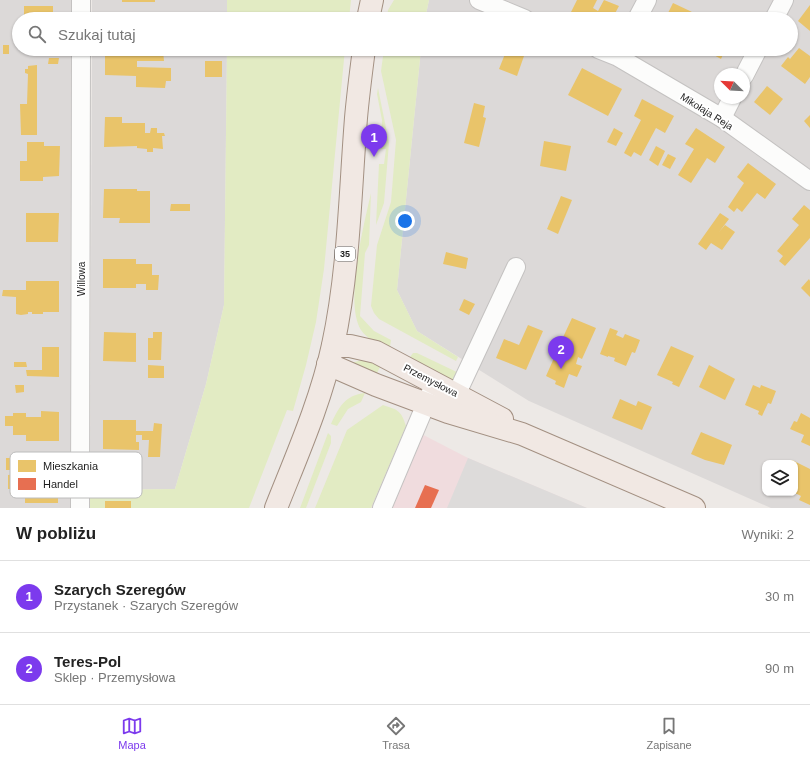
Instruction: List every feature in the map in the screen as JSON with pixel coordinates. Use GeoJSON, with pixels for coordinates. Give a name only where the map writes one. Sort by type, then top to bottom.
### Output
{"type":"FeatureCollection","features":[{"type":"Feature","properties":{"kind":"main road"},"geometry":{"type":"LineString","coordinates":[[369,12],[372,0]]}},
{"type":"Feature","properties":{"kind":"main road","name":"35"},"geometry":{"type":"LineString","coordinates":[[276,508],[304,438],[330,355],[338,319],[349,224],[356,116],[363,56]]}},
{"type":"Feature","properties":{"kind":"main road","name":"Przemysłowa"},"geometry":{"type":"LineString","coordinates":[[330,355],[350,346],[376,352],[435,382],[453,403],[694,508]]}},
{"type":"Feature","properties":{"kind":"main road","name":"Przemysłowa"},"geometry":{"type":"LineString","coordinates":[[330,355],[376,386],[425,404],[453,403]]}},
{"type":"Feature","properties":{"kind":"street"},"geometry":{"type":"LineString","coordinates":[[81,0],[81,12]]}},
{"type":"Feature","properties":{"kind":"street"},"geometry":{"type":"LineString","coordinates":[[479,0],[508,12]]}},
{"type":"Feature","properties":{"kind":"street"},"geometry":{"type":"LineString","coordinates":[[641,12],[647,0]]}},
{"type":"Feature","properties":{"kind":"street"},"geometry":{"type":"LineString","coordinates":[[778,12],[784,0]]}},
{"type":"Feature","properties":{"kind":"street","name":"Willowa"},"geometry":{"type":"LineString","coordinates":[[80,452],[81,56]]}},
{"type":"Feature","properties":{"kind":"street","name":"Mikołaja Reja"},"geometry":{"type":"LineString","coordinates":[[625,56],[722,118],[810,181]]}},
{"type":"Feature","properties":{"kind":"street"},"geometry":{"type":"LineString","coordinates":[[748,68],[754,56]]}},
{"type":"Feature","properties":{"kind":"street"},"geometry":{"type":"LineString","coordinates":[[722,118],[729,104]]}},
{"type":"Feature","properties":{"kind":"street"},"geometry":{"type":"LineString","coordinates":[[453,403],[516,267]]}},
{"type":"Feature","properties":{"kind":"street"},"geometry":{"type":"LineString","coordinates":[[382,508],[435,382]]}},
{"type":"Feature","properties":{"kind":"street","name":"Willowa"},"geometry":{"type":"LineString","coordinates":[[80,498],[80,508]]}},
{"type":"Feature","properties":{"kind":"shaded area"},"geometry":{"type":"Polygon","coordinates":[[[0,0],[72,0],[71,12],[12,12],[12,56],[71,56],[70,452],[10,452],[10,498],[70,498],[70,508],[0,508],[0,0]]]}},
{"type":"Feature","properties":{"kind":"shaded area"},"geometry":{"type":"Polygon","coordinates":[[[92,0],[227,0],[227,12],[92,12],[92,0]]]}},
{"type":"Feature","properties":{"kind":"shaded area"},"geometry":{"type":"Polygon","coordinates":[[[429,0],[810,0],[810,508],[771,508],[529,401],[417,331],[397,290],[420,56],[798,56],[798,12],[426,12],[429,0]]]}},
{"type":"Feature","properties":{"kind":"shaded area"},"geometry":{"type":"Polygon","coordinates":[[[92,56],[227,56],[224,305],[206,384],[175,489],[142,489],[142,452],[90,452],[92,56]]]}},
{"type":"Feature","properties":{"kind":"shaded area"},"geometry":{"type":"Polygon","coordinates":[[[406,426],[468,458],[587,508],[371,508],[406,426]]]}},
{"type":"Feature","properties":{"kind":"shaded area"},"geometry":{"type":"Polygon","coordinates":[[[468,458],[587,508],[447,508],[468,458]]]}},
{"type":"Feature","properties":{"kind":"green space"},"geometry":{"type":"Polygon","coordinates":[[[227,0],[351,0],[350,12],[227,12],[227,0]]]}},
{"type":"Feature","properties":{"kind":"green space"},"geometry":{"type":"Polygon","coordinates":[[[394,0],[429,0],[426,12],[388,12],[394,0]]]}},
{"type":"Feature","properties":{"kind":"green space"},"geometry":{"type":"Polygon","coordinates":[[[227,56],[344,56],[324,269],[316,322],[293,411],[287,410],[249,508],[90,508],[90,498],[142,498],[142,489],[175,489],[206,384],[224,305],[227,56]]]}},
{"type":"Feature","properties":{"kind":"green space"},"geometry":{"type":"Polygon","coordinates":[[[383,56],[420,56],[397,290],[417,331],[458,357],[456,361],[379,319],[371,306],[377,245],[391,202],[396,140],[381,71],[383,56]]]}},
{"type":"Feature","properties":{"kind":"green space"},"geometry":{"type":"Polygon","coordinates":[[[378,88],[389,143],[384,203],[376,225],[379,164],[384,164],[386,149],[381,149],[382,120],[377,94],[378,88]]]}},
{"type":"Feature","properties":{"kind":"green space"},"geometry":{"type":"Polygon","coordinates":[[[371,193],[369,245],[365,253],[360,316],[374,331],[391,340],[390,347],[388,349],[370,339],[361,330],[356,318],[354,302],[360,243],[371,193]]]}},
{"type":"Feature","properties":{"kind":"green space"},"geometry":{"type":"Polygon","coordinates":[[[413,353],[417,353],[463,375],[456,382],[408,360],[413,353]]]}},
{"type":"Feature","properties":{"kind":"green space"},"geometry":{"type":"Polygon","coordinates":[[[366,359],[381,365],[375,377],[351,363],[366,359]]]}},
{"type":"Feature","properties":{"kind":"green space"},"geometry":{"type":"Polygon","coordinates":[[[365,393],[361,402],[348,409],[337,426],[331,424],[340,407],[348,399],[352,396],[365,393]]]}},
{"type":"Feature","properties":{"kind":"green space"},"geometry":{"type":"Polygon","coordinates":[[[383,405],[398,411],[406,426],[371,508],[315,508],[347,430],[383,405]]]}},
{"type":"Feature","properties":{"kind":"green space"},"geometry":{"type":"Polygon","coordinates":[[[328,433],[331,436],[331,443],[306,508],[300,508],[328,433]]]}},
{"type":"Feature","properties":{"kind":"building: Mieszkania"},"geometry":{"type":"Polygon","coordinates":[[[122,0],[155,0],[155,2],[122,2],[122,0]]]}},
{"type":"Feature","properties":{"kind":"building: Mieszkania"},"geometry":{"type":"Polygon","coordinates":[[[577,0],[597,0],[593,8],[598,11],[604,0],[619,6],[616,12],[571,12],[577,0]]]}},
{"type":"Feature","properties":{"kind":"building: Mieszkania"},"geometry":{"type":"Polygon","coordinates":[[[673,3],[692,12],[668,12],[673,3]]]}},
{"type":"Feature","properties":{"kind":"building: Mieszkania"},"geometry":{"type":"Polygon","coordinates":[[[810,5],[810,31],[798,21],[810,5]]]}},
{"type":"Feature","properties":{"kind":"building: Mieszkania"},"geometry":{"type":"Polygon","coordinates":[[[24,6],[53,6],[53,12],[24,12],[24,6]]]}},
{"type":"Feature","properties":{"kind":"building: Mieszkania"},"geometry":{"type":"Polygon","coordinates":[[[3,45],[9,45],[9,54],[3,54],[3,45]]]}},
{"type":"Feature","properties":{"kind":"building: Mieszkania"},"geometry":{"type":"Polygon","coordinates":[[[799,48],[810,56],[810,77],[805,84],[781,66],[788,57],[790,59],[792,56],[798,56],[799,48]]]}},
{"type":"Feature","properties":{"kind":"building: Mieszkania"},"geometry":{"type":"Polygon","coordinates":[[[105,56],[164,56],[164,61],[137,61],[137,67],[171,68],[171,81],[166,81],[165,88],[136,87],[136,76],[105,75],[105,56]]]}},
{"type":"Feature","properties":{"kind":"building: Mieszkania"},"geometry":{"type":"Polygon","coordinates":[[[504,56],[524,56],[517,76],[499,69],[504,56]]]}},
{"type":"Feature","properties":{"kind":"building: Mieszkania"},"geometry":{"type":"Polygon","coordinates":[[[716,56],[722,56],[721,59],[716,56]]]}},
{"type":"Feature","properties":{"kind":"building: Mieszkania"},"geometry":{"type":"Polygon","coordinates":[[[49,58],[59,58],[58,64],[48,64],[49,58]]]}},
{"type":"Feature","properties":{"kind":"building: Mieszkania"},"geometry":{"type":"Polygon","coordinates":[[[205,61],[222,61],[222,77],[205,77],[205,61]]]}},
{"type":"Feature","properties":{"kind":"building: Mieszkania"},"geometry":{"type":"Polygon","coordinates":[[[37,65],[37,135],[21,135],[20,104],[27,104],[28,74],[25,73],[25,69],[28,69],[28,66],[37,65]]]}},
{"type":"Feature","properties":{"kind":"building: Mieszkania"},"geometry":{"type":"Polygon","coordinates":[[[582,68],[622,89],[608,116],[568,95],[582,68]]]}},
{"type":"Feature","properties":{"kind":"building: Mieszkania"},"geometry":{"type":"Polygon","coordinates":[[[767,86],[783,99],[770,115],[754,102],[767,86]]]}},
{"type":"Feature","properties":{"kind":"building: Mieszkania"},"geometry":{"type":"Polygon","coordinates":[[[642,99],[674,116],[665,133],[656,128],[641,156],[634,152],[631,157],[624,153],[641,120],[634,116],[642,99]]]}},
{"type":"Feature","properties":{"kind":"building: Mieszkania"},"geometry":{"type":"Polygon","coordinates":[[[474,103],[485,106],[483,117],[486,118],[479,147],[464,143],[474,103]]]}},
{"type":"Feature","properties":{"kind":"building: Mieszkania"},"geometry":{"type":"Polygon","coordinates":[[[810,115],[810,128],[804,121],[810,115]]]}},
{"type":"Feature","properties":{"kind":"building: Mieszkania"},"geometry":{"type":"Polygon","coordinates":[[[105,117],[122,117],[122,123],[145,123],[145,133],[150,133],[151,128],[157,128],[157,133],[164,133],[165,136],[162,136],[163,149],[153,148],[153,152],[147,152],[147,149],[137,148],[137,146],[104,147],[105,117]]]}},
{"type":"Feature","properties":{"kind":"building: Mieszkania"},"geometry":{"type":"Polygon","coordinates":[[[614,128],[623,133],[616,146],[607,142],[614,128]]]}},
{"type":"Feature","properties":{"kind":"building: Mieszkania"},"geometry":{"type":"Polygon","coordinates":[[[696,128],[725,147],[715,163],[707,158],[691,183],[678,175],[694,149],[685,144],[696,128]]]}},
{"type":"Feature","properties":{"kind":"building: Mieszkania"},"geometry":{"type":"Polygon","coordinates":[[[544,141],[571,146],[566,171],[540,166],[544,141]]]}},
{"type":"Feature","properties":{"kind":"building: Mieszkania"},"geometry":{"type":"Polygon","coordinates":[[[27,142],[44,142],[44,146],[60,146],[59,176],[43,177],[43,181],[20,181],[20,161],[27,161],[27,142]]]}},
{"type":"Feature","properties":{"kind":"building: Mieszkania"},"geometry":{"type":"Polygon","coordinates":[[[656,146],[665,151],[658,166],[649,160],[656,146]]]}},
{"type":"Feature","properties":{"kind":"building: Mieszkania"},"geometry":{"type":"Polygon","coordinates":[[[668,154],[676,158],[670,169],[662,165],[668,154]]]}},
{"type":"Feature","properties":{"kind":"building: Mieszkania"},"geometry":{"type":"Polygon","coordinates":[[[748,163],[776,184],[765,199],[757,193],[742,212],[737,208],[734,212],[728,207],[744,183],[737,177],[748,163]]]}},
{"type":"Feature","properties":{"kind":"building: Mieszkania"},"geometry":{"type":"Polygon","coordinates":[[[104,189],[137,189],[137,191],[150,191],[150,223],[119,223],[120,218],[103,218],[104,189]]]}},
{"type":"Feature","properties":{"kind":"building: Mieszkania"},"geometry":{"type":"Polygon","coordinates":[[[561,196],[572,200],[558,234],[547,229],[561,196]]]}},
{"type":"Feature","properties":{"kind":"building: Mieszkania"},"geometry":{"type":"Polygon","coordinates":[[[171,204],[190,204],[190,211],[170,211],[171,204]]]}},
{"type":"Feature","properties":{"kind":"building: Mieszkania"},"geometry":{"type":"Polygon","coordinates":[[[804,205],[810,210],[810,238],[785,266],[779,261],[783,256],[777,251],[799,225],[792,219],[804,205]]]}},
{"type":"Feature","properties":{"kind":"building: Mieszkania"},"geometry":{"type":"Polygon","coordinates":[[[26,213],[59,213],[58,242],[26,242],[26,213]]]}},
{"type":"Feature","properties":{"kind":"building: Mieszkania"},"geometry":{"type":"Polygon","coordinates":[[[720,213],[729,219],[719,232],[725,225],[735,232],[722,250],[711,243],[706,250],[698,244],[720,213]]]}},
{"type":"Feature","properties":{"kind":"building: Mieszkania"},"geometry":{"type":"Polygon","coordinates":[[[446,252],[468,258],[466,269],[443,264],[446,252]]]}},
{"type":"Feature","properties":{"kind":"building: Mieszkania"},"geometry":{"type":"Polygon","coordinates":[[[103,259],[136,259],[136,264],[152,264],[152,275],[159,275],[158,290],[146,290],[146,284],[136,284],[136,288],[103,288],[103,259]]]}},
{"type":"Feature","properties":{"kind":"building: Mieszkania"},"geometry":{"type":"Polygon","coordinates":[[[809,279],[810,281],[810,297],[801,288],[809,279]]]}},
{"type":"Feature","properties":{"kind":"building: Mieszkania"},"geometry":{"type":"Polygon","coordinates":[[[26,281],[59,281],[59,312],[32,314],[32,312],[28,312],[28,314],[16,314],[16,297],[2,296],[3,290],[26,290],[26,281]]]}},
{"type":"Feature","properties":{"kind":"building: Mieszkania"},"geometry":{"type":"Polygon","coordinates":[[[464,299],[475,304],[469,315],[459,310],[464,299]]]}},
{"type":"Feature","properties":{"kind":"building: Mieszkania"},"geometry":{"type":"Polygon","coordinates":[[[572,318],[596,328],[582,359],[578,357],[576,364],[582,366],[577,377],[569,374],[564,388],[555,384],[556,381],[546,376],[554,358],[556,359],[560,349],[558,348],[572,318]]]}},
{"type":"Feature","properties":{"kind":"building: Mieszkania"},"geometry":{"type":"Polygon","coordinates":[[[528,325],[543,331],[526,370],[496,358],[504,339],[519,345],[528,325]]]}},
{"type":"Feature","properties":{"kind":"building: Mieszkania"},"geometry":{"type":"Polygon","coordinates":[[[610,328],[618,331],[616,335],[623,338],[625,334],[640,340],[635,353],[632,352],[626,366],[614,361],[615,358],[600,354],[610,328]]]}},
{"type":"Feature","properties":{"kind":"building: Mieszkania"},"geometry":{"type":"Polygon","coordinates":[[[104,332],[136,333],[136,362],[103,361],[104,332]]]}},
{"type":"Feature","properties":{"kind":"building: Mieszkania"},"geometry":{"type":"Polygon","coordinates":[[[153,332],[162,332],[161,360],[148,360],[148,338],[153,338],[153,332]]]}},
{"type":"Feature","properties":{"kind":"building: Mieszkania"},"geometry":{"type":"Polygon","coordinates":[[[671,346],[694,356],[679,387],[672,384],[673,382],[657,375],[671,346]]]}},
{"type":"Feature","properties":{"kind":"building: Mieszkania"},"geometry":{"type":"Polygon","coordinates":[[[42,347],[59,347],[59,377],[27,376],[26,370],[42,370],[42,347]]]}},
{"type":"Feature","properties":{"kind":"building: Mieszkania"},"geometry":{"type":"Polygon","coordinates":[[[14,362],[26,362],[27,367],[14,367],[14,362]]]}},
{"type":"Feature","properties":{"kind":"building: Mieszkania"},"geometry":{"type":"Polygon","coordinates":[[[148,365],[164,366],[164,378],[148,378],[148,365]]]}},
{"type":"Feature","properties":{"kind":"building: Mieszkania"},"geometry":{"type":"Polygon","coordinates":[[[709,365],[735,379],[725,400],[699,387],[709,365]]]}},
{"type":"Feature","properties":{"kind":"building: Mieszkania"},"geometry":{"type":"Polygon","coordinates":[[[15,385],[24,385],[24,392],[16,393],[15,385]]]}},
{"type":"Feature","properties":{"kind":"building: Mieszkania"},"geometry":{"type":"Polygon","coordinates":[[[753,385],[760,388],[761,385],[776,391],[771,404],[768,403],[762,416],[758,414],[759,411],[745,405],[753,385]]]}},
{"type":"Feature","properties":{"kind":"building: Mieszkania"},"geometry":{"type":"Polygon","coordinates":[[[620,399],[636,406],[638,401],[652,407],[642,430],[612,418],[620,399]]]}},
{"type":"Feature","properties":{"kind":"building: Mieszkania"},"geometry":{"type":"Polygon","coordinates":[[[41,411],[59,412],[59,441],[26,441],[26,435],[13,435],[13,426],[5,426],[5,416],[13,416],[13,413],[26,413],[26,417],[41,417],[41,411]]]}},
{"type":"Feature","properties":{"kind":"building: Mieszkania"},"geometry":{"type":"Polygon","coordinates":[[[801,413],[810,418],[810,446],[801,442],[804,435],[790,429],[794,421],[797,422],[801,413]]]}},
{"type":"Feature","properties":{"kind":"building: Mieszkania"},"geometry":{"type":"Polygon","coordinates":[[[103,420],[136,420],[136,431],[153,431],[154,423],[162,424],[160,457],[148,457],[149,440],[142,440],[142,435],[136,435],[136,442],[139,442],[139,450],[103,449],[103,420]]]}},
{"type":"Feature","properties":{"kind":"building: Mieszkania"},"geometry":{"type":"Polygon","coordinates":[[[701,432],[732,445],[724,465],[705,460],[691,454],[701,432]]]}},
{"type":"Feature","properties":{"kind":"building: Mieszkania"},"geometry":{"type":"Polygon","coordinates":[[[6,458],[10,458],[10,470],[6,470],[6,458]]]}},
{"type":"Feature","properties":{"kind":"building: Mieszkania"},"geometry":{"type":"Polygon","coordinates":[[[798,463],[810,469],[810,505],[799,500],[801,496],[798,494],[798,463]]]}},
{"type":"Feature","properties":{"kind":"building: Mieszkania"},"geometry":{"type":"Polygon","coordinates":[[[8,475],[10,475],[10,489],[8,489],[8,475]]]}},
{"type":"Feature","properties":{"kind":"building: Mieszkania"},"geometry":{"type":"Polygon","coordinates":[[[25,498],[58,498],[58,503],[25,503],[25,498]]]}},
{"type":"Feature","properties":{"kind":"building: Mieszkania"},"geometry":{"type":"Polygon","coordinates":[[[105,501],[131,501],[131,508],[105,508],[105,501]]]}},
{"type":"Feature","properties":{"kind":"building: Handel"},"geometry":{"type":"Polygon","coordinates":[[[425,485],[439,490],[431,508],[415,508],[425,485]]]}},
{"type":"Feature","properties":{"kind":"place","name":"Szarych Szeregów"},"geometry":{"type":"Point","coordinates":[374,157]}},
{"type":"Feature","properties":{"kind":"place","name":"Teres-Pol"},"geometry":{"type":"Point","coordinates":[561,369]}}]}
